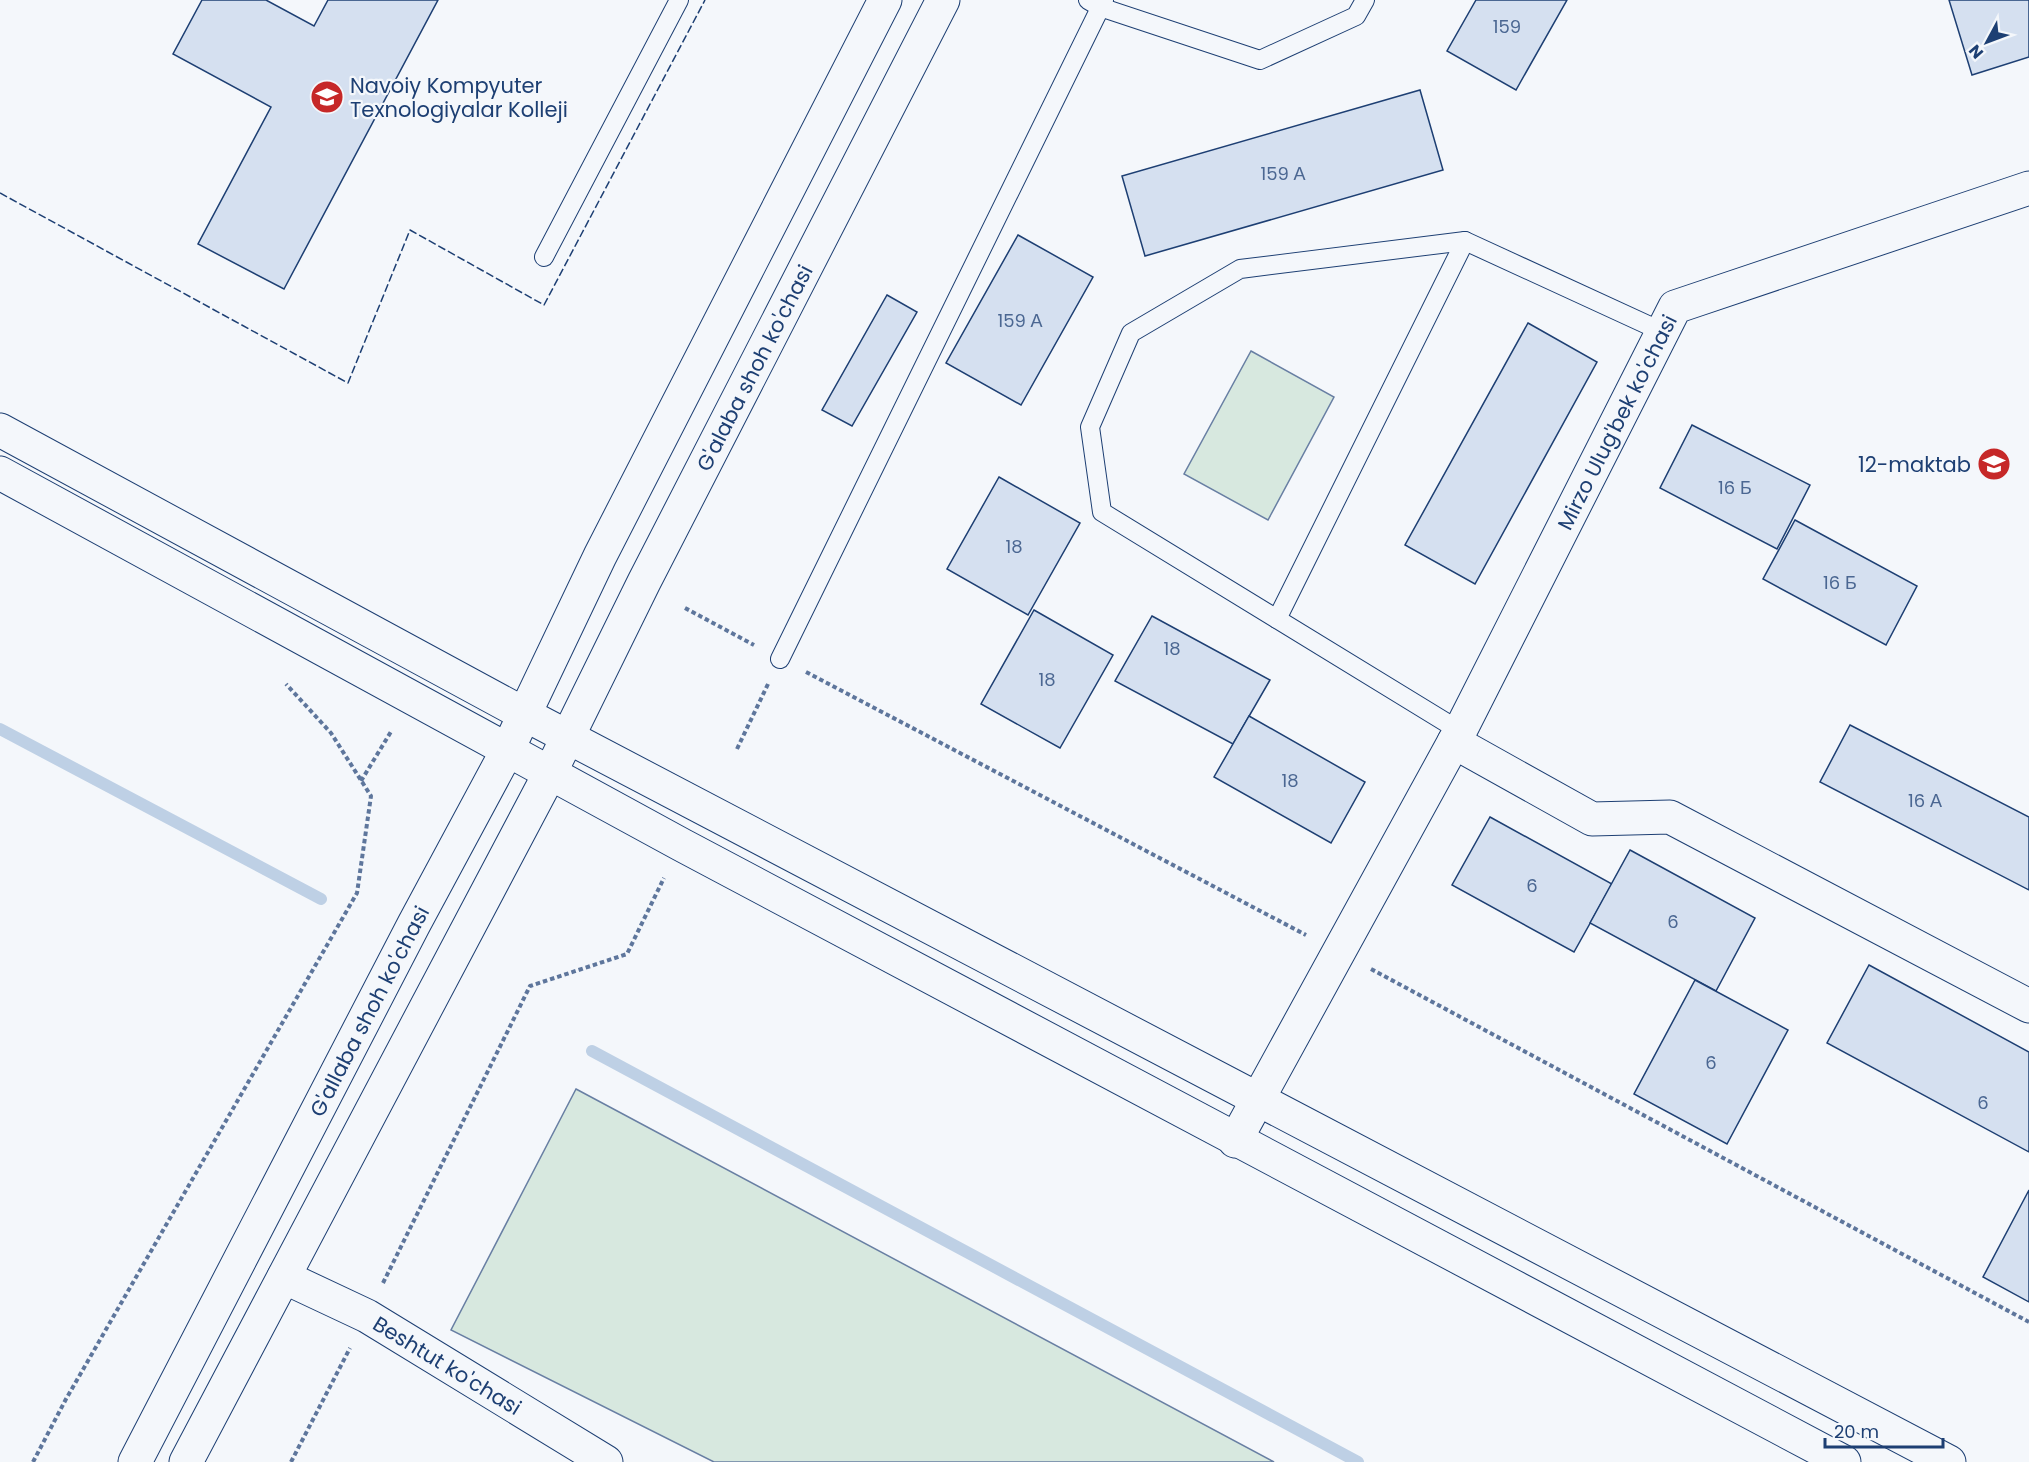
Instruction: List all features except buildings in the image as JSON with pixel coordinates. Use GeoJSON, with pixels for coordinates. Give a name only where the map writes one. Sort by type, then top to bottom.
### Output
{"type":"FeatureCollection","features":[{"type":"Feature","properties":{"kind":"main road","name":"G'allaba shoh ko'chasi"},"geometry":{"type":"LineString","coordinates":[[135,1462],[414,924],[507,751],[600,556],[885,0]]}},
{"type":"Feature","properties":{"kind":"main road","name":"G'alaba shoh ko'chasi"},"geometry":{"type":"LineString","coordinates":[[568,737],[644,582],[943,0]]}},
{"type":"Feature","properties":{"kind":"main road","name":"Mirzo Ulug'bek ko'chasi"},"geometry":{"type":"LineString","coordinates":[[1235,1140],[1457,736],[1675,307],[2029,188]]}},
{"type":"Feature","properties":{"kind":"main road"},"geometry":{"type":"LineString","coordinates":[[0,430],[524,714],[1949,1462]]}},
{"type":"Feature","properties":{"kind":"main road"},"geometry":{"type":"LineString","coordinates":[[0,473],[507,751],[1844,1462]]}},
{"type":"Feature","properties":{"kind":"main road"},"geometry":{"type":"LineString","coordinates":[[1457,736],[1592,819],[1670,817],[2029,1006]]}},
{"type":"Feature","properties":{"kind":"main road"},"geometry":{"type":"LineString","coordinates":[[186,1462],[568,737]]}},
{"type":"Feature","properties":{"kind":"main road","name":"Beshtut ko'chasi"},"geometry":{"type":"LineString","coordinates":[[284,1277],[367,1316],[606,1462]]}},
{"type":"Feature","properties":{"kind":"lane"},"geometry":{"type":"LineString","coordinates":[[544,257],[679,0]]}},
{"type":"Feature","properties":{"kind":"lane"},"geometry":{"type":"LineString","coordinates":[[780,659],[1097,2],[1260,60],[1356,16],[1365,0]]}},
{"type":"Feature","properties":{"kind":"lane"},"geometry":{"type":"LineString","coordinates":[[1277,619],[1465,241]]}},
{"type":"Feature","properties":{"kind":"lane"},"geometry":{"type":"LineString","coordinates":[[1457,736],[1277,619],[1102,512],[1090,427],[1131,333],[1240,269],[1465,241],[1663,332]]}},
{"type":"Feature","properties":{"kind":"path"},"geometry":{"type":"LineString","coordinates":[[737,749],[780,659]]}},
{"type":"Feature","properties":{"kind":"path"},"geometry":{"type":"LineString","coordinates":[[33,1462],[72,1389],[357,893],[371,796],[331,733],[286,684]]}},
{"type":"Feature","properties":{"kind":"path"},"geometry":{"type":"LineString","coordinates":[[361,780],[394,727]]}},
{"type":"Feature","properties":{"kind":"path"},"geometry":{"type":"LineString","coordinates":[[291,1462],[367,1316],[530,986],[627,954],[667,870]]}},
{"type":"Feature","properties":{"kind":"shaded area"},"geometry":{"type":"Polygon","coordinates":[[[1251,351],[1334,397],[1268,520],[1184,474],[1251,351]]]}},
{"type":"Feature","properties":{"kind":"shaded area"},"geometry":{"type":"Polygon","coordinates":[[[576,1089],[1274,1462],[714,1462],[451,1330],[576,1089]]]}},
{"type":"Feature","properties":{"kind":"waterway"},"geometry":{"type":"LineString","coordinates":[[0,729],[321,899]]}},
{"type":"Feature","properties":{"kind":"waterway"},"geometry":{"type":"LineString","coordinates":[[592,1051],[1358,1462]]}},
{"type":"Feature","properties":{"kind":"fence"},"geometry":{"type":"LineString","coordinates":[[0,193],[348,383],[410,230],[544,305],[705,0]]}},
{"type":"Feature","properties":{"kind":"place","name":"Navoiy Kompyuter Texnologiyalar Kolleji"},"geometry":{"type":"Point","coordinates":[327,97]}},
{"type":"Feature","properties":{"kind":"place","name":"12-maktab"},"geometry":{"type":"Point","coordinates":[1994,464]}}]}
